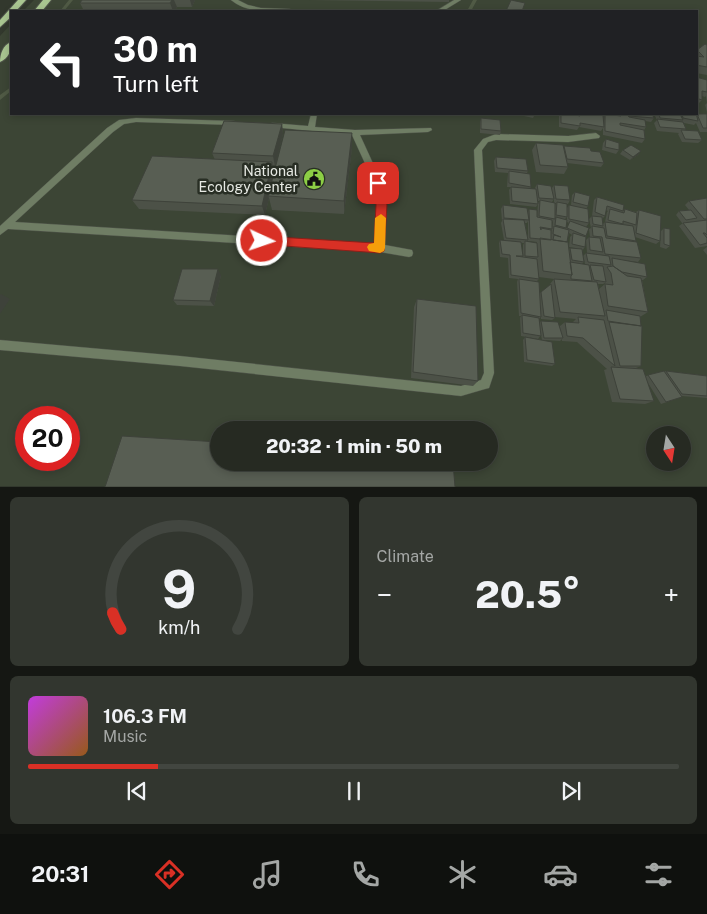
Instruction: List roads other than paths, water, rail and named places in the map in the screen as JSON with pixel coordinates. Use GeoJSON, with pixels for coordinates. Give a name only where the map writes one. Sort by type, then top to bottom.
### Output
{"type":"FeatureCollection","features":[{"type":"Feature","properties":{"kind":"main road"},"geometry":{"type":"LineString","coordinates":[[14,10],[22,0]]}},
{"type":"Feature","properties":{"kind":"main road"},"geometry":{"type":"LineString","coordinates":[[39,10],[47,0]]}},
{"type":"Feature","properties":{"kind":"main road"},"geometry":{"type":"LineString","coordinates":[[0,25],[10,14]]}},
{"type":"Feature","properties":{"kind":"main road"},"geometry":{"type":"LineString","coordinates":[[0,59],[10,46]]}},
{"type":"Feature","properties":{"kind":"lane"},"geometry":{"type":"LineString","coordinates":[[234,0],[240,4],[256,8],[279,10]]}},
{"type":"Feature","properties":{"kind":"lane"},"geometry":{"type":"LineString","coordinates":[[441,10],[458,0]]}},
{"type":"Feature","properties":{"kind":"lane"},"geometry":{"type":"LineString","coordinates":[[311,127],[314,115]]}},
{"type":"Feature","properties":{"kind":"lane"},"geometry":{"type":"LineString","coordinates":[[3,228],[110,130],[122,122],[163,119],[242,124]]}},
{"type":"Feature","properties":{"kind":"lane"},"geometry":{"type":"LineString","coordinates":[[262,124],[311,127],[355,133],[428,130]]}},
{"type":"Feature","properties":{"kind":"lane"},"geometry":{"type":"LineString","coordinates":[[355,133],[378,183],[382,205],[380,248]]}},
{"type":"Feature","properties":{"kind":"lane"},"geometry":{"type":"LineString","coordinates":[[0,345],[180,361],[461,391],[473,389],[485,384],[489,373],[478,150],[481,143],[496,137],[568,139],[596,136]]}},
{"type":"Feature","properties":{"kind":"lane"},"geometry":{"type":"LineString","coordinates":[[3,228],[380,248],[409,253]]}},
{"type":"Feature","properties":{"kind":"waterway"},"geometry":{"type":"LineString","coordinates":[[63,10],[71,0]]}},
{"type":"Feature","properties":{"kind":"waterway"},"geometry":{"type":"LineString","coordinates":[[470,10],[475,0]]}},
{"type":"Feature","properties":{"kind":"waterway"},"geometry":{"type":"LineString","coordinates":[[0,98],[10,90]]}},
{"type":"Feature","properties":{"kind":"place","name":"National Ecology Center"},"geometry":{"type":"Point","coordinates":[314,179]}}]}
